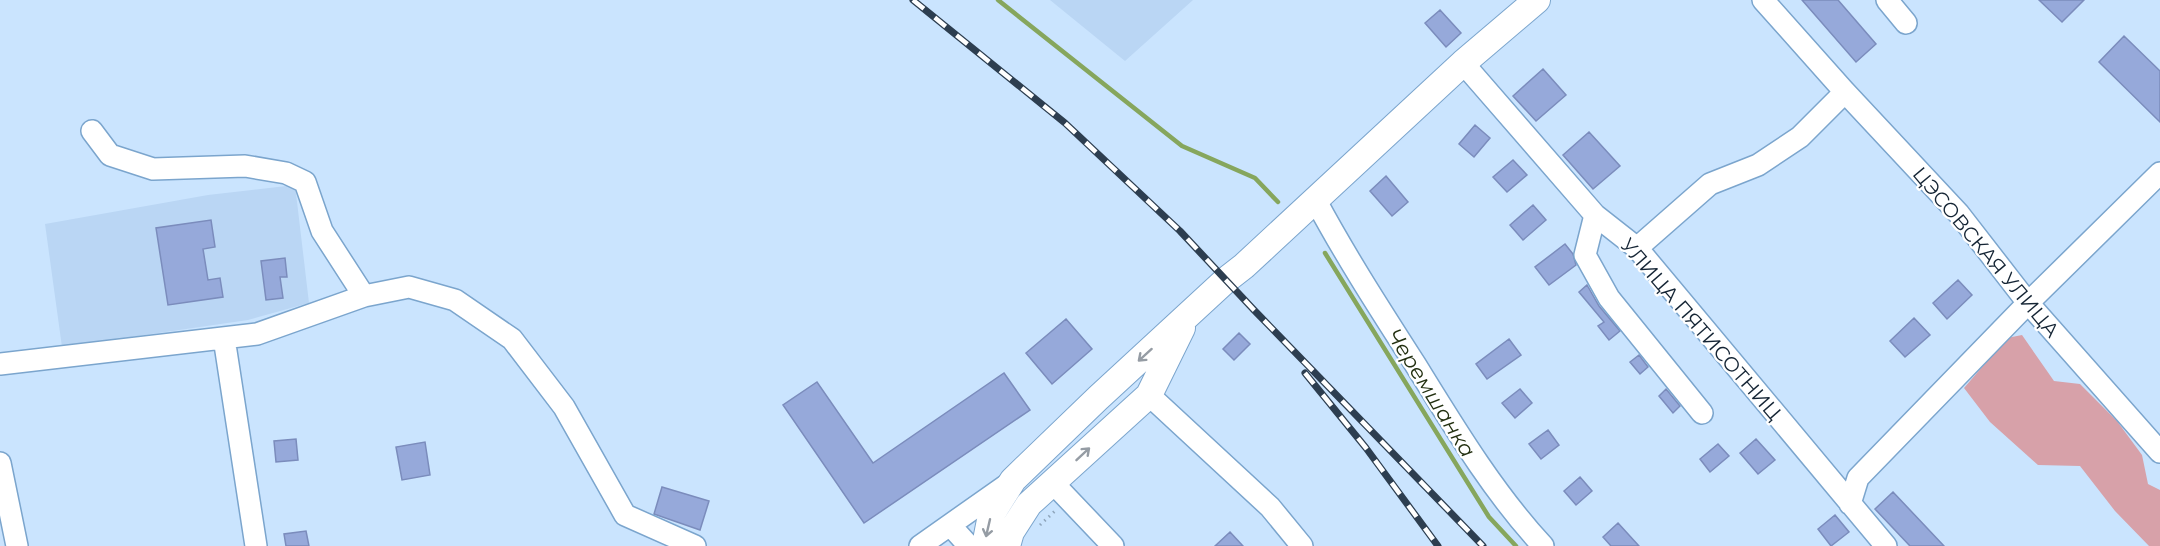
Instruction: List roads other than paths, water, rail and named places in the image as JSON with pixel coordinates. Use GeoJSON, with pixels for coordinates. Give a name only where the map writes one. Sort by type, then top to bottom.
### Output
{"type":"FeatureCollection","features":[{"type":"Feature","properties":{"kind":"main road"},"geometry":{"type":"LineString","coordinates":[[985,546],[991,515],[1013,480],[1226,280],[1313,204],[1463,63],[1537,0]]}},
{"type":"Feature","properties":{"kind":"main road"},"geometry":{"type":"LineString","coordinates":[[1007,546],[1011,532],[1029,504],[1061,491],[1149,395],[1189,315]]}},
{"type":"Feature","properties":{"kind":"street","name":"ЦЭСОВСКАЯ УЛИЦА"},"geometry":{"type":"LineString","coordinates":[[1763,0],[1959,214],[2028,303],[2160,452]]}},
{"type":"Feature","properties":{"kind":"street"},"geometry":{"type":"LineString","coordinates":[[1887,0],[1906,23]]}},
{"type":"Feature","properties":{"kind":"street","name":"УЛИЦА ПЯТИСОТНИЦ"},"geometry":{"type":"LineString","coordinates":[[1463,63],[1595,215],[1637,248],[1886,546]]}},
{"type":"Feature","properties":{"kind":"street"},"geometry":{"type":"LineString","coordinates":[[1637,248],[1710,184],[1758,165],[1800,137],[1845,92]]}},
{"type":"Feature","properties":{"kind":"street"},"geometry":{"type":"LineString","coordinates":[[92,131],[110,155],[153,169],[245,166],[286,173],[305,182],[322,231],[364,296]]}},
{"type":"Feature","properties":{"kind":"street"},"geometry":{"type":"LineString","coordinates":[[1850,504],[1858,477],[2028,303],[2160,173]]}},
{"type":"Feature","properties":{"kind":"street"},"geometry":{"type":"LineString","coordinates":[[1313,204],[1477,461],[1520,522],[1543,546]]}},
{"type":"Feature","properties":{"kind":"street"},"geometry":{"type":"LineString","coordinates":[[1595,215],[1585,255],[1609,298],[1702,413]]}},
{"type":"Feature","properties":{"kind":"street"},"geometry":{"type":"LineString","coordinates":[[0,364],[257,334],[364,296],[409,287],[455,300],[512,339],[564,407],[626,515],[695,546]]}},
{"type":"Feature","properties":{"kind":"street"},"geometry":{"type":"LineString","coordinates":[[224,338],[256,546]]}},
{"type":"Feature","properties":{"kind":"street"},"geometry":{"type":"LineString","coordinates":[[1149,395],[1270,507],[1302,546]]}},
{"type":"Feature","properties":{"kind":"street"},"geometry":{"type":"LineString","coordinates":[[0,463],[17,546]]}},
{"type":"Feature","properties":{"kind":"street"},"geometry":{"type":"LineString","coordinates":[[920,546],[1013,480]]}},
{"type":"Feature","properties":{"kind":"street"},"geometry":{"type":"LineString","coordinates":[[1061,491],[1113,546]]}},
{"type":"Feature","properties":{"kind":"street"},"geometry":{"type":"LineString","coordinates":[[950,525],[960,546]]}},
{"type":"Feature","properties":{"kind":"street"},"geometry":{"type":"LineString","coordinates":[[950,525],[969,546]]}},
{"type":"Feature","properties":{"kind":"waterway","name":"Черемшанка"},"geometry":{"type":"LineString","coordinates":[[998,0],[1182,146],[1255,178],[1278,202]]}},
{"type":"Feature","properties":{"kind":"waterway","name":"Черемшанка"},"geometry":{"type":"LineString","coordinates":[[1325,253],[1489,517],[1516,546]]}},
{"type":"Feature","properties":{"kind":"railway"},"geometry":{"type":"LineString","coordinates":[[913,0],[1065,123],[1180,231],[1483,546]]}},
{"type":"Feature","properties":{"kind":"railway"},"geometry":{"type":"LineString","coordinates":[[1305,373],[1366,448],[1438,546]]}}]}
